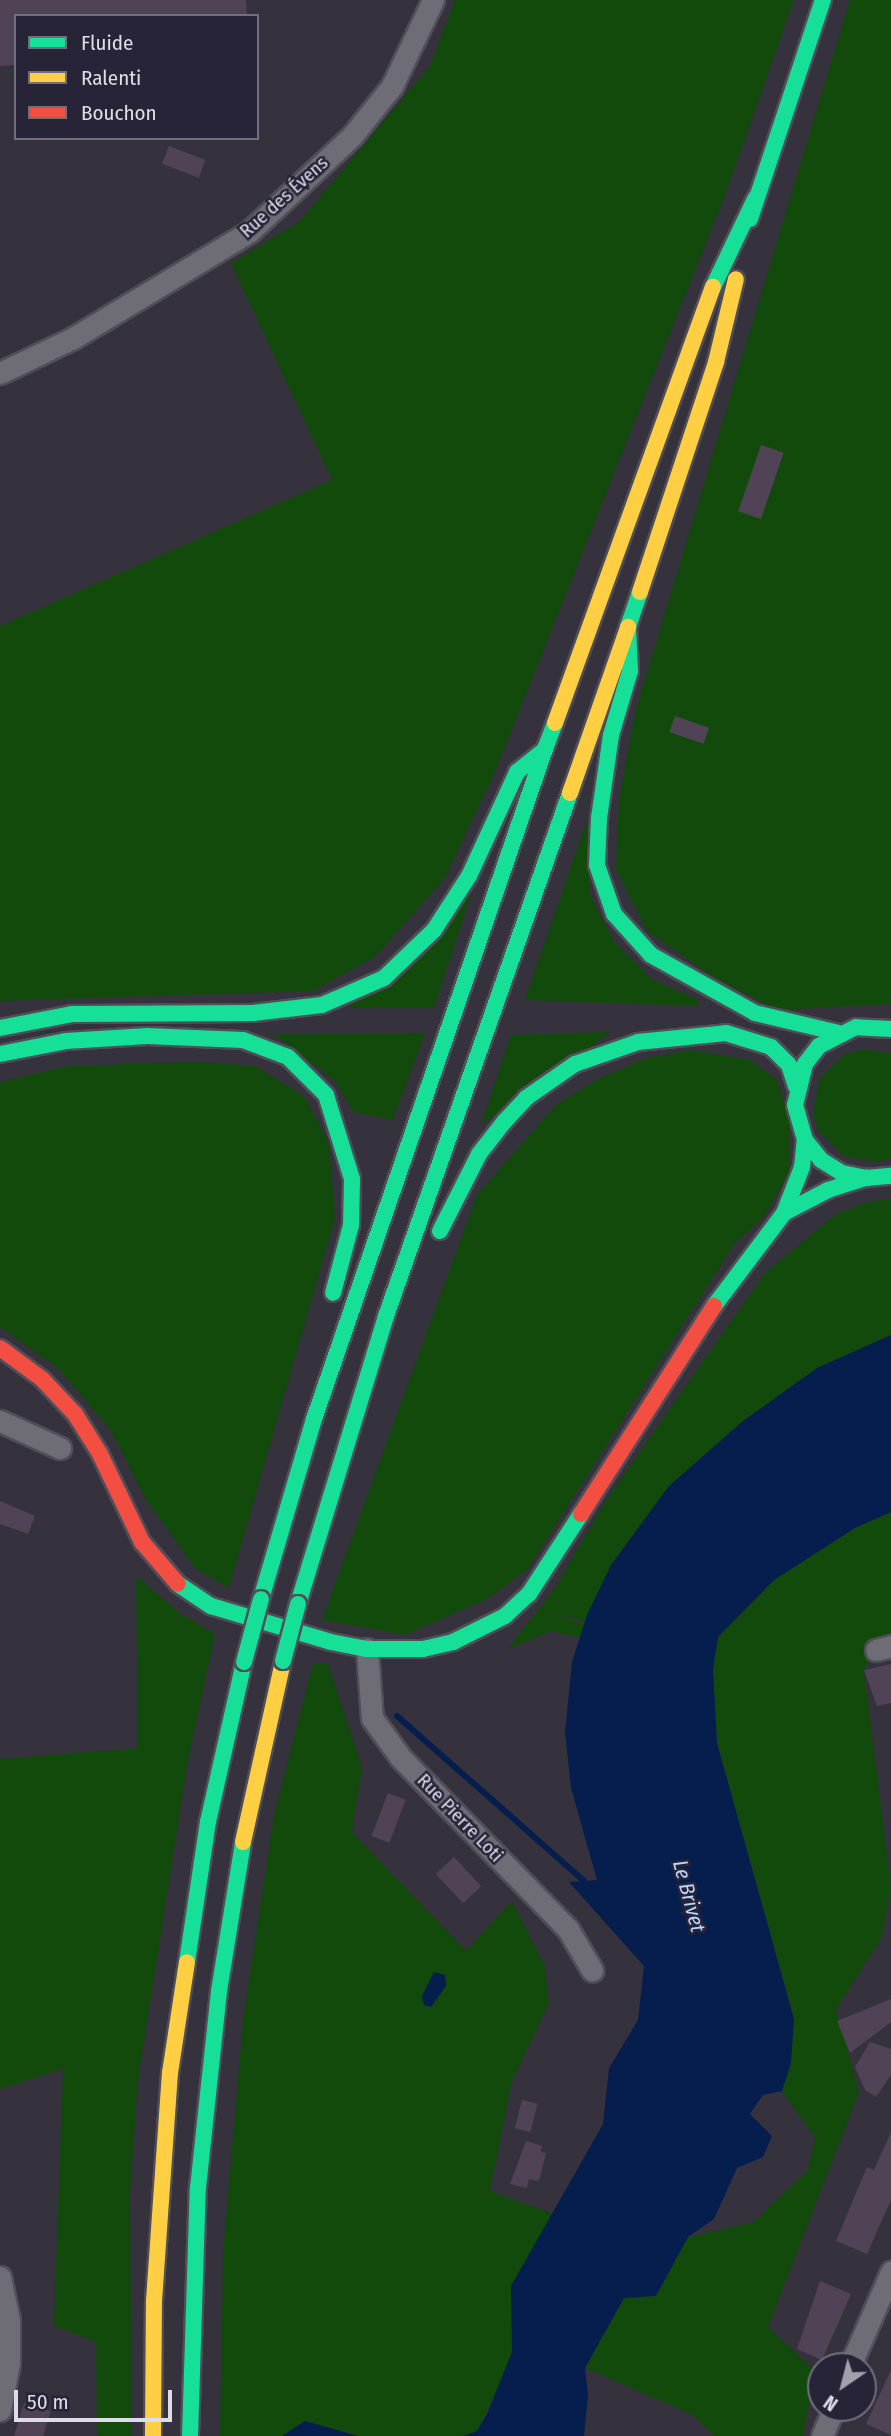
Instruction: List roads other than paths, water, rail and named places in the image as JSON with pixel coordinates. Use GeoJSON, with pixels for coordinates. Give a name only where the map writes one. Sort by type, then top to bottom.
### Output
{"type":"FeatureCollection","features":[{"type":"Feature","properties":{"kind":"main road"},"geometry":{"type":"LineString","coordinates":[[190,2436],[198,2188],[219,1991],[244,1833],[283,1661],[349,1433],[628,627],[716,362],[755,200],[823,0]]}},
{"type":"Feature","properties":{"kind":"main road"},"geometry":{"type":"LineString","coordinates":[[153,2436],[153,2301],[170,2073],[208,1822],[244,1662],[314,1419],[545,749],[720,269],[755,200]]}},
{"type":"Feature","properties":{"kind":"main road"},"geometry":{"type":"LineString","coordinates":[[628,627],[630,671],[611,735],[599,818],[597,865],[614,914],[651,955],[720,996],[755,1013],[838,1034]]}},
{"type":"Feature","properties":{"kind":"main road"},"geometry":{"type":"LineString","coordinates":[[0,1028],[72,1014],[253,1013],[322,1005],[384,978],[434,930],[469,876],[517,772],[545,749]]}},
{"type":"Feature","properties":{"kind":"main road"},"geometry":{"type":"LineString","coordinates":[[796,1086],[819,1046],[838,1034],[856,1027],[891,1029]]}},
{"type":"Feature","properties":{"kind":"main road"},"geometry":{"type":"LineString","coordinates":[[433,1246],[479,1154],[526,1098],[575,1064],[638,1042],[726,1033],[771,1046],[789,1065],[796,1086],[797,1123],[805,1140],[821,1160],[842,1173],[866,1178]]}},
{"type":"Feature","properties":{"kind":"main road"},"geometry":{"type":"LineString","coordinates":[[0,1054],[66,1041],[147,1036],[243,1040],[288,1057],[326,1095],[352,1179],[351,1225],[330,1304]]}},
{"type":"Feature","properties":{"kind":"main road"},"geometry":{"type":"LineString","coordinates":[[0,1348],[42,1379],[75,1414],[100,1454],[142,1542],[183,1590],[211,1606],[368,1648],[423,1649],[453,1642],[505,1616],[529,1594],[728,1284],[784,1213],[802,1167],[805,1140]]}},
{"type":"Feature","properties":{"kind":"main road"},"geometry":{"type":"LineString","coordinates":[[784,1213],[828,1190],[866,1178],[891,1176]]}},
{"type":"Feature","properties":{"kind":"main road"},"geometry":{"type":"LineString","coordinates":[[349,1433],[374,1402],[401,1327]]}},
{"type":"Feature","properties":{"kind":"main road"},"geometry":{"type":"LineString","coordinates":[[314,1419],[309,1384],[316,1357]]}},
{"type":"Feature","properties":{"kind":"street","name":"Rue des Évens"},"geometry":{"type":"LineString","coordinates":[[0,373],[73,338],[249,232],[352,136],[392,86],[433,0]]}},
{"type":"Feature","properties":{"kind":"street"},"geometry":{"type":"LineString","coordinates":[[0,1421],[60,1448]]}},
{"type":"Feature","properties":{"kind":"street","name":"Rue Pierre Loti"},"geometry":{"type":"LineString","coordinates":[[368,1648],[372,1718],[400,1757],[568,1929],[593,1970]]}},
{"type":"Feature","properties":{"kind":"street"},"geometry":{"type":"LineString","coordinates":[[856,2352],[891,2272]]}},
{"type":"Feature","properties":{"kind":"street"},"geometry":{"type":"LineString","coordinates":[[0,2277],[9,2331],[0,2410]]}},
{"type":"Feature","properties":{"kind":"water","name":"Le Brivet"},"geometry":{"type":"Polygon","coordinates":[[[891,1335],[891,1512],[855,1528],[774,1580],[718,1637],[713,1670],[717,1743],[794,2019],[791,2063],[782,2091],[763,2095],[750,2114],[772,2136],[763,2157],[737,2168],[714,2219],[688,2237],[656,2296],[624,2298],[585,2368],[588,2395],[584,2436],[463,2436],[477,2431],[487,2414],[512,2352],[511,2286],[603,2124],[609,2068],[638,2020],[644,1966],[569,1882],[597,1880],[571,1788],[565,1732],[572,1662],[587,1615],[611,1565],[669,1486],[743,1421],[817,1368],[891,1335]]]}},
{"type":"Feature","properties":{"kind":"water"},"geometry":{"type":"Polygon","coordinates":[[[434,1972],[445,1975],[446,1986],[431,2007],[424,2005],[422,1996],[434,1972]]]}},
{"type":"Feature","properties":{"kind":"water"},"geometry":{"type":"Polygon","coordinates":[[[305,2421],[358,2436],[282,2436],[305,2421]]]}},
{"type":"Feature","properties":{"kind":"waterway"},"geometry":{"type":"LineString","coordinates":[[397,1716],[584,1881]]}}]}
